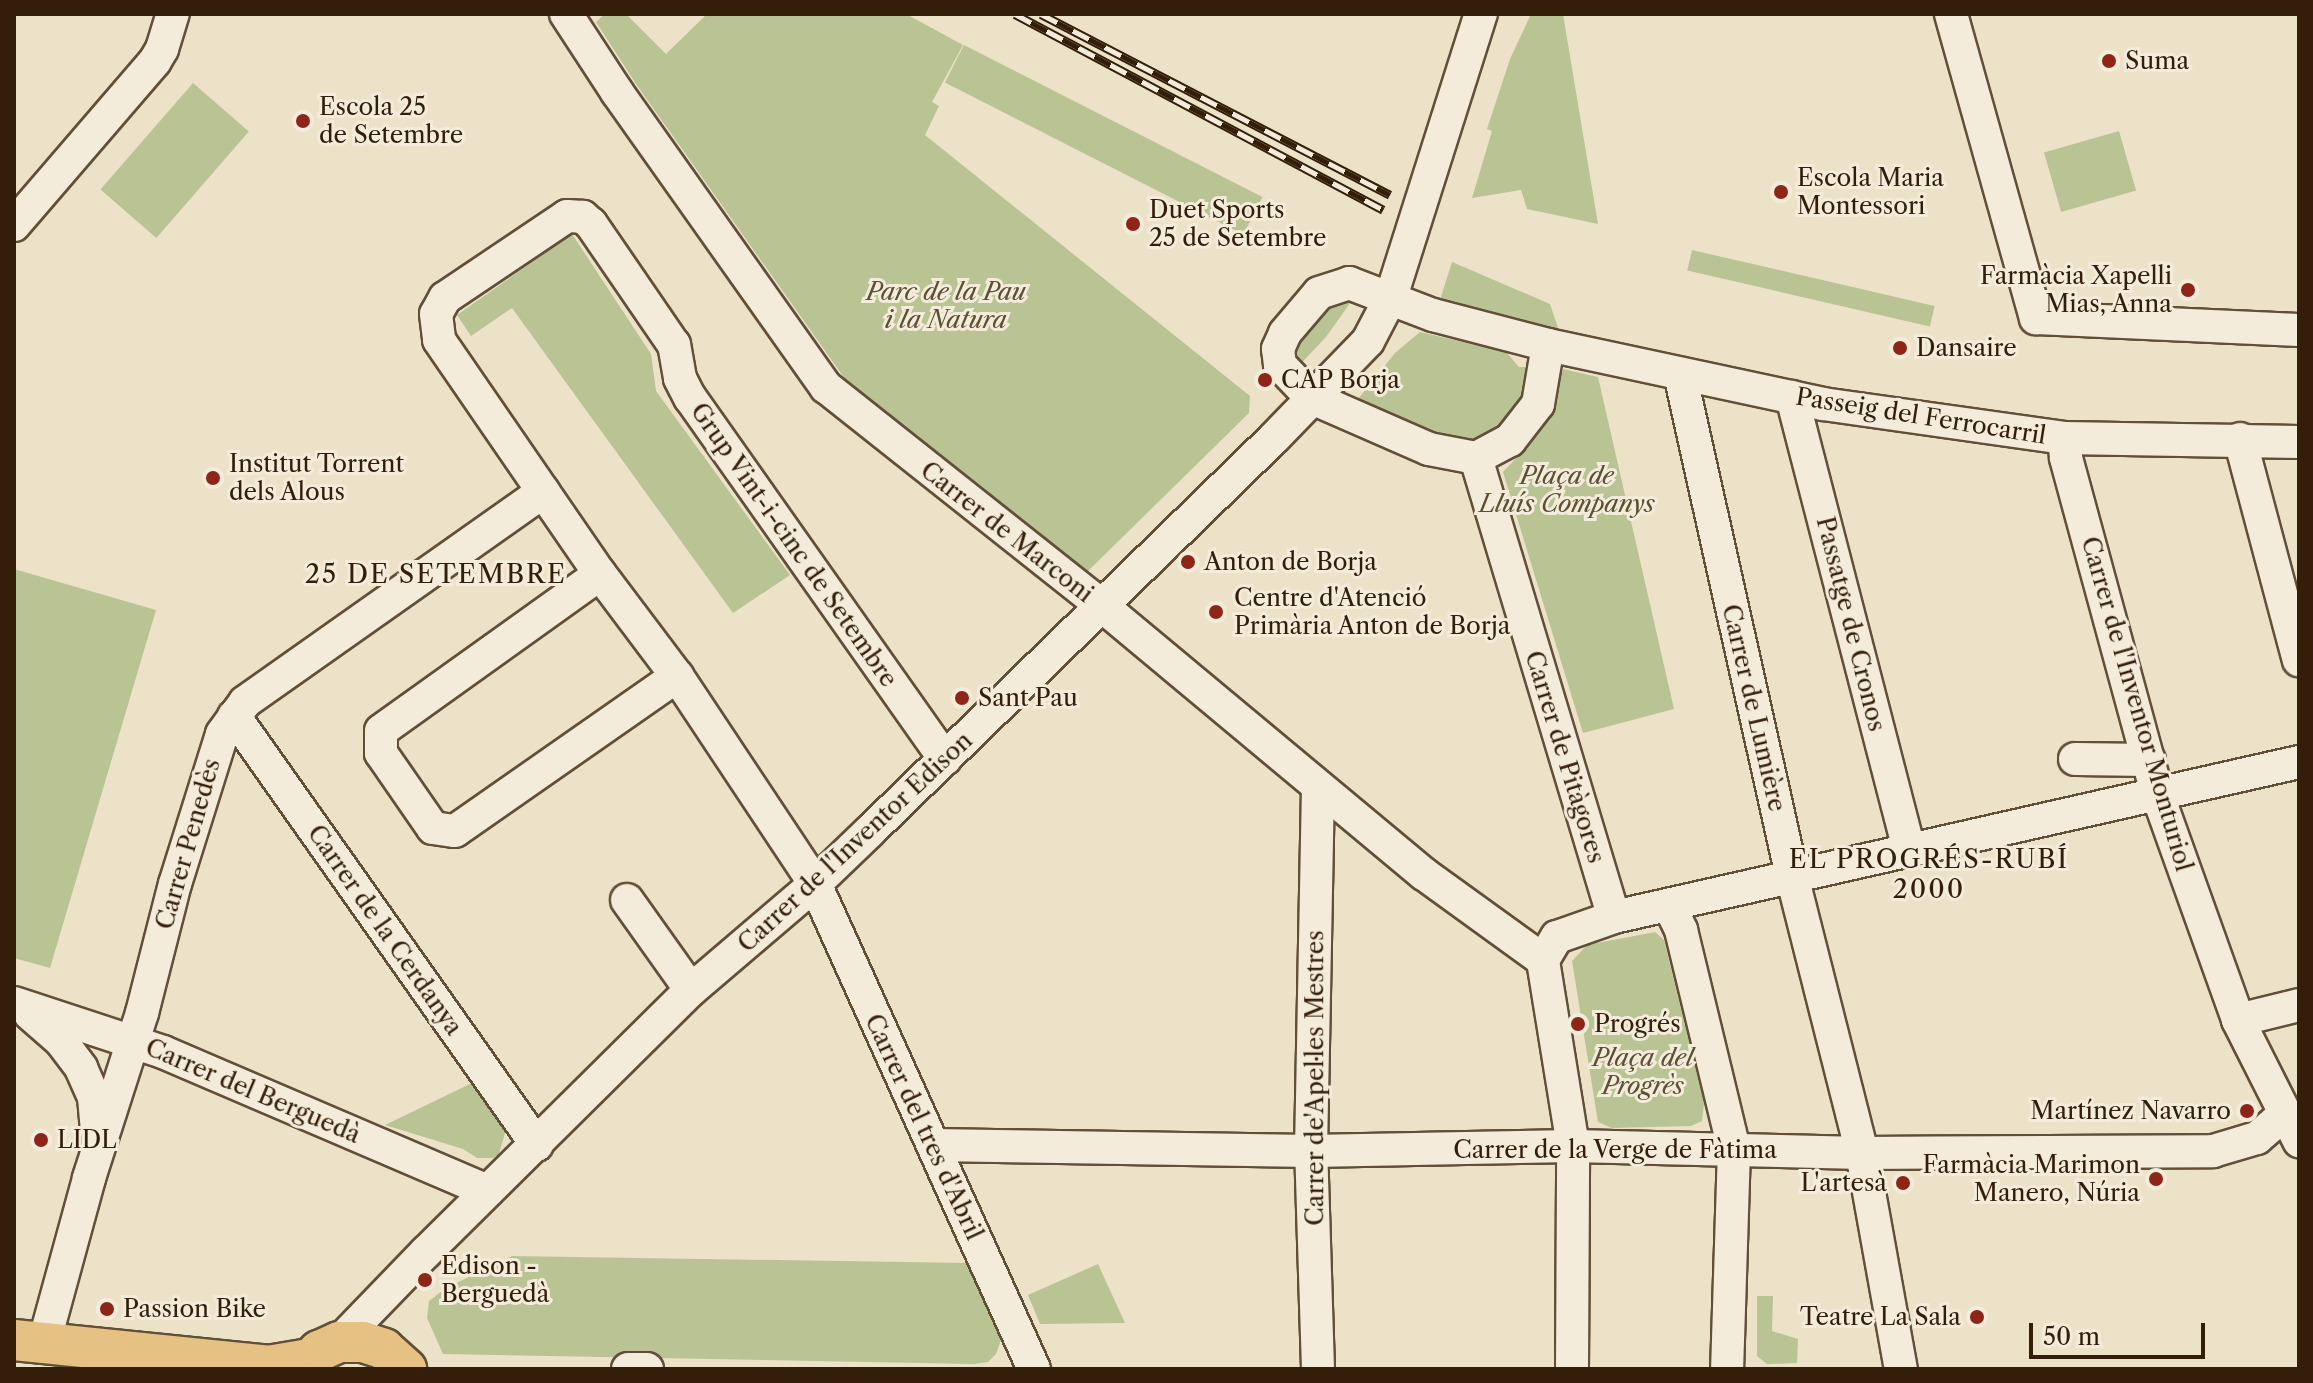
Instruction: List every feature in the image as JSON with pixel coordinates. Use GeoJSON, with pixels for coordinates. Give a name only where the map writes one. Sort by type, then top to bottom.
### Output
{"type":"FeatureCollection","features":[{"type":"Feature","properties":{"kind":"main road"},"geometry":{"type":"LineString","coordinates":[[29,1342],[268,1366],[317,1357],[363,1342],[397,1361]]}},
{"type":"Feature","properties":{"kind":"street"},"geometry":{"type":"LineString","coordinates":[[14,225],[155,61],[173,14]]}},
{"type":"Feature","properties":{"kind":"street","name":"Carrer de Marconi"},"geometry":{"type":"LineString","coordinates":[[566,14],[826,387],[1101,605],[1424,874],[1543,960]]}},
{"type":"Feature","properties":{"kind":"street","name":"Carrer de l'Inventor Edison"},"geometry":{"type":"LineString","coordinates":[[317,1357],[537,1145],[691,990],[815,884],[945,759],[1368,341],[1391,297],[1481,14]]}},
{"type":"Feature","properties":{"kind":"street"},"geometry":{"type":"LineString","coordinates":[[1951,14],[2036,318],[2299,330]]}},
{"type":"Feature","properties":{"kind":"street","name":"Grup Vint-i-cinc de Setembre"},"geometry":{"type":"LineString","coordinates":[[815,884],[677,676],[600,574],[439,340],[434,324],[445,298],[567,216],[575,215],[597,231],[674,345],[680,378],[690,398],[945,759]]}},
{"type":"Feature","properties":{"kind":"street","name":"Passeig del Ferrocarril"},"geometry":{"type":"LineString","coordinates":[[1312,398],[1280,365],[1278,349],[1285,333],[1319,293],[1349,283],[1433,315],[1548,345],[1792,397],[2064,438],[2299,442]]}},
{"type":"Feature","properties":{"kind":"street"},"geometry":{"type":"LineString","coordinates":[[1312,398],[1429,449],[1476,458],[1510,440],[1538,404],[1548,345]]}},
{"type":"Feature","properties":{"kind":"street","name":"Carrer de Lumière"},"geometry":{"type":"LineString","coordinates":[[1680,374],[1792,876],[1862,1153],[1901,1369]]}},
{"type":"Feature","properties":{"kind":"street","name":"Passatge de Cronos"},"geometry":{"type":"LineString","coordinates":[[1792,397],[1909,850]]}},
{"type":"Feature","properties":{"kind":"street","name":"Carrer de l'Inventor Monturiol"},"geometry":{"type":"LineString","coordinates":[[2064,438],[2066,458],[2158,796],[2238,1020],[2292,1127]]}},
{"type":"Feature","properties":{"kind":"street"},"geometry":{"type":"LineString","coordinates":[[2240,439],[2299,660]]}},
{"type":"Feature","properties":{"kind":"street","name":"Carrer de Pitàgores"},"geometry":{"type":"LineString","coordinates":[[1476,458],[1614,917]]}},
{"type":"Feature","properties":{"kind":"street","name":"Carrer Penedès"},"geometry":{"type":"LineString","coordinates":[[29,1342],[94,1163],[213,754],[234,716],[245,702],[543,492]]}},
{"type":"Feature","properties":{"kind":"street"},"geometry":{"type":"LineString","coordinates":[[600,574],[381,731],[381,753],[433,828],[455,831],[677,676]]}},
{"type":"Feature","properties":{"kind":"street","name":"Carrer de la Cerdanya"},"geometry":{"type":"LineString","coordinates":[[234,716],[537,1145]]}},
{"type":"Feature","properties":{"kind":"street"},"geometry":{"type":"LineString","coordinates":[[2075,759],[2149,760]]}},
{"type":"Feature","properties":{"kind":"street"},"geometry":{"type":"LineString","coordinates":[[1572,1369],[1573,1146],[1543,960],[1557,937],[1614,917],[2299,762]]}},
{"type":"Feature","properties":{"kind":"street","name":"Carrer de'Apel·les Mestres"},"geometry":{"type":"LineString","coordinates":[[1318,788],[1311,1151],[1318,1369]]}},
{"type":"Feature","properties":{"kind":"street","name":"Carrer del tres d'Abril"},"geometry":{"type":"LineString","coordinates":[[815,884],[1034,1369]]}},
{"type":"Feature","properties":{"kind":"street"},"geometry":{"type":"LineString","coordinates":[[627,900],[691,990]]}},
{"type":"Feature","properties":{"kind":"street"},"geometry":{"type":"LineString","coordinates":[[1669,905],[1681,930],[1734,1149],[1727,1369]]}},
{"type":"Feature","properties":{"kind":"street"},"geometry":{"type":"LineString","coordinates":[[14,1003],[61,1041],[86,1078],[94,1097],[98,1124],[94,1163]]}},
{"type":"Feature","properties":{"kind":"street","name":"Carrer del Berguedà"},"geometry":{"type":"LineString","coordinates":[[14,1003],[132,1040],[487,1191]]}},
{"type":"Feature","properties":{"kind":"street"},"geometry":{"type":"LineString","coordinates":[[2238,1020],[2299,1005]]}},
{"type":"Feature","properties":{"kind":"street","name":"Carrer de la Verge de Fàtima"},"geometry":{"type":"LineString","coordinates":[[933,1145],[1311,1151],[1573,1146],[1862,1153],[2213,1151],[2292,1127]]}},
{"type":"Feature","properties":{"kind":"street","name":"Carrer de l'Inventor Edison"},"geometry":{"type":"LineString","coordinates":[[397,1361],[386,1318],[399,1280]]}},
{"type":"Feature","properties":{"kind":"street"},"geometry":{"type":"LineString","coordinates":[[628,1369],[647,1369]]}},
{"type":"Feature","properties":{"kind":"green space","name":"Parc de la Pau i la Natura"},"geometry":{"type":"Polygon","coordinates":[[[605,14],[626,14],[666,54],[707,14],[906,14],[963,45],[932,102],[939,106],[925,135],[1250,396],[1249,413],[1087,572],[845,379],[636,84],[596,22],[605,14]]]}},
{"type":"Feature","properties":{"kind":"green space"},"geometry":{"type":"Polygon","coordinates":[[[1531,14],[1563,14],[1598,224],[1527,209],[1521,190],[1472,198],[1492,131],[1487,129],[1510,59],[1531,14]]]}},
{"type":"Feature","properties":{"kind":"green space"},"geometry":{"type":"Polygon","coordinates":[[[964,45],[1262,197],[1243,235],[945,82],[964,45]]]}},
{"type":"Feature","properties":{"kind":"green space"},"geometry":{"type":"Polygon","coordinates":[[[193,83],[249,132],[156,238],[100,189],[193,83]]]}},
{"type":"Feature","properties":{"kind":"green space"},"geometry":{"type":"Polygon","coordinates":[[[2119,131],[2136,191],[2061,212],[2044,152],[2119,131]]]}},
{"type":"Feature","properties":{"kind":"green space"},"geometry":{"type":"Polygon","coordinates":[[[572,234],[651,354],[656,391],[790,575],[733,613],[512,308],[471,336],[457,315],[572,234]]]}},
{"type":"Feature","properties":{"kind":"green space"},"geometry":{"type":"Polygon","coordinates":[[[1692,250],[1935,306],[1930,326],[1687,270],[1692,250]]]}},
{"type":"Feature","properties":{"kind":"green space"},"geometry":{"type":"Polygon","coordinates":[[[1452,262],[1550,304],[1559,331],[1443,304],[1440,300],[1452,262]]]}},
{"type":"Feature","properties":{"kind":"green space"},"geometry":{"type":"Polygon","coordinates":[[[1353,299],[1326,337],[1292,373],[1287,349],[1320,306],[1353,299]]]}},
{"type":"Feature","properties":{"kind":"green space"},"geometry":{"type":"Polygon","coordinates":[[[1420,332],[1506,352],[1519,367],[1525,367],[1526,396],[1494,440],[1461,443],[1358,399],[1395,353],[1420,332]]]}},
{"type":"Feature","properties":{"kind":"green space","name":"Plaça de Lluís Companys"},"geometry":{"type":"Polygon","coordinates":[[[1563,369],[1598,377],[1674,709],[1583,733],[1503,472],[1538,435],[1550,417],[1558,377],[1563,369]]]}},
{"type":"Feature","properties":{"kind":"green space"},"geometry":{"type":"Polygon","coordinates":[[[14,569],[156,610],[50,968],[14,958],[14,569]]]}},
{"type":"Feature","properties":{"kind":"green space","name":"Plaça del Progrès"},"geometry":{"type":"Polygon","coordinates":[[[1655,932],[1664,940],[1704,1103],[1702,1121],[1691,1126],[1612,1128],[1598,1122],[1572,961],[1587,945],[1655,932]]]}},
{"type":"Feature","properties":{"kind":"green space"},"geometry":{"type":"Polygon","coordinates":[[[472,1083],[500,1118],[505,1133],[499,1154],[493,1158],[477,1158],[463,1149],[385,1125],[472,1083]]]}},
{"type":"Feature","properties":{"kind":"green space"},"geometry":{"type":"Polygon","coordinates":[[[512,1256],[967,1263],[1001,1340],[996,1354],[988,1362],[974,1364],[443,1354],[427,1318],[429,1301],[446,1288],[512,1256]]]}},
{"type":"Feature","properties":{"kind":"green space"},"geometry":{"type":"Polygon","coordinates":[[[1098,1264],[1125,1323],[1040,1324],[1028,1295],[1098,1264]]]}},
{"type":"Feature","properties":{"kind":"green space"},"geometry":{"type":"Polygon","coordinates":[[[1757,1296],[1773,1296],[1772,1331],[1798,1339],[1797,1363],[1767,1364],[1757,1356],[1757,1296]]]}},
{"type":"Feature","properties":{"kind":"railway"},"geometry":{"type":"LineString","coordinates":[[1015,14],[1383,210]]}},
{"type":"Feature","properties":{"kind":"railway"},"geometry":{"type":"LineString","coordinates":[[1041,14],[1390,195]]}},
{"type":"Feature","properties":{"kind":"place","name":"Suma"},"geometry":{"type":"Point","coordinates":[2109,61]}},
{"type":"Feature","properties":{"kind":"place","name":"Escola 25 de Setembre"},"geometry":{"type":"Point","coordinates":[303,121]}},
{"type":"Feature","properties":{"kind":"place","name":"Escola Maria Montessori"},"geometry":{"type":"Point","coordinates":[1781,192]}},
{"type":"Feature","properties":{"kind":"place","name":"Duet Sports 25 de Setembre"},"geometry":{"type":"Point","coordinates":[1133,224]}},
{"type":"Feature","properties":{"kind":"place","name":"Farmàcia Xapelli Mias, Anna"},"geometry":{"type":"Point","coordinates":[2188,290]}},
{"type":"Feature","properties":{"kind":"place","name":"Dansaire"},"geometry":{"type":"Point","coordinates":[1900,348]}},
{"type":"Feature","properties":{"kind":"place","name":"CAP Borja"},"geometry":{"type":"Point","coordinates":[1265,380]}},
{"type":"Feature","properties":{"kind":"place","name":"Institut Torrent dels Alous"},"geometry":{"type":"Point","coordinates":[213,478]}},
{"type":"Feature","properties":{"kind":"place","name":"Anton de Borja"},"geometry":{"type":"Point","coordinates":[1188,562]}},
{"type":"Feature","properties":{"kind":"place","name":"Centre d'Atenció Primària Anton de Borja"},"geometry":{"type":"Point","coordinates":[1216,612]}},
{"type":"Feature","properties":{"kind":"place","name":"Sant Pau"},"geometry":{"type":"Point","coordinates":[962,698]}},
{"type":"Feature","properties":{"kind":"place","name":"Progrés"},"geometry":{"type":"Point","coordinates":[1578,1024]}},
{"type":"Feature","properties":{"kind":"place","name":"Martínez Navarro"},"geometry":{"type":"Point","coordinates":[2247,1111]}},
{"type":"Feature","properties":{"kind":"place","name":"LIDL"},"geometry":{"type":"Point","coordinates":[41,1140]}},
{"type":"Feature","properties":{"kind":"place","name":"Farmàcia Marimon Manero, Núria"},"geometry":{"type":"Point","coordinates":[2156,1179]}},
{"type":"Feature","properties":{"kind":"place","name":"L'artesà"},"geometry":{"type":"Point","coordinates":[1903,1183]}},
{"type":"Feature","properties":{"kind":"place","name":"Edison - Berguedà"},"geometry":{"type":"Point","coordinates":[425,1280]}},
{"type":"Feature","properties":{"kind":"place","name":"Passion Bike"},"geometry":{"type":"Point","coordinates":[107,1309]}},
{"type":"Feature","properties":{"kind":"place","name":"Teatre La Sala"},"geometry":{"type":"Point","coordinates":[1977,1317]}},
{"type":"Feature","properties":{"kind":"district","name":"25 DE SETEMBRE"},"geometry":{"type":"Point","coordinates":[436,575]}},
{"type":"Feature","properties":{"kind":"district","name":"EL PROGRÉS-RUBÍ 2000"},"geometry":{"type":"Point","coordinates":[1929,875]}}]}
